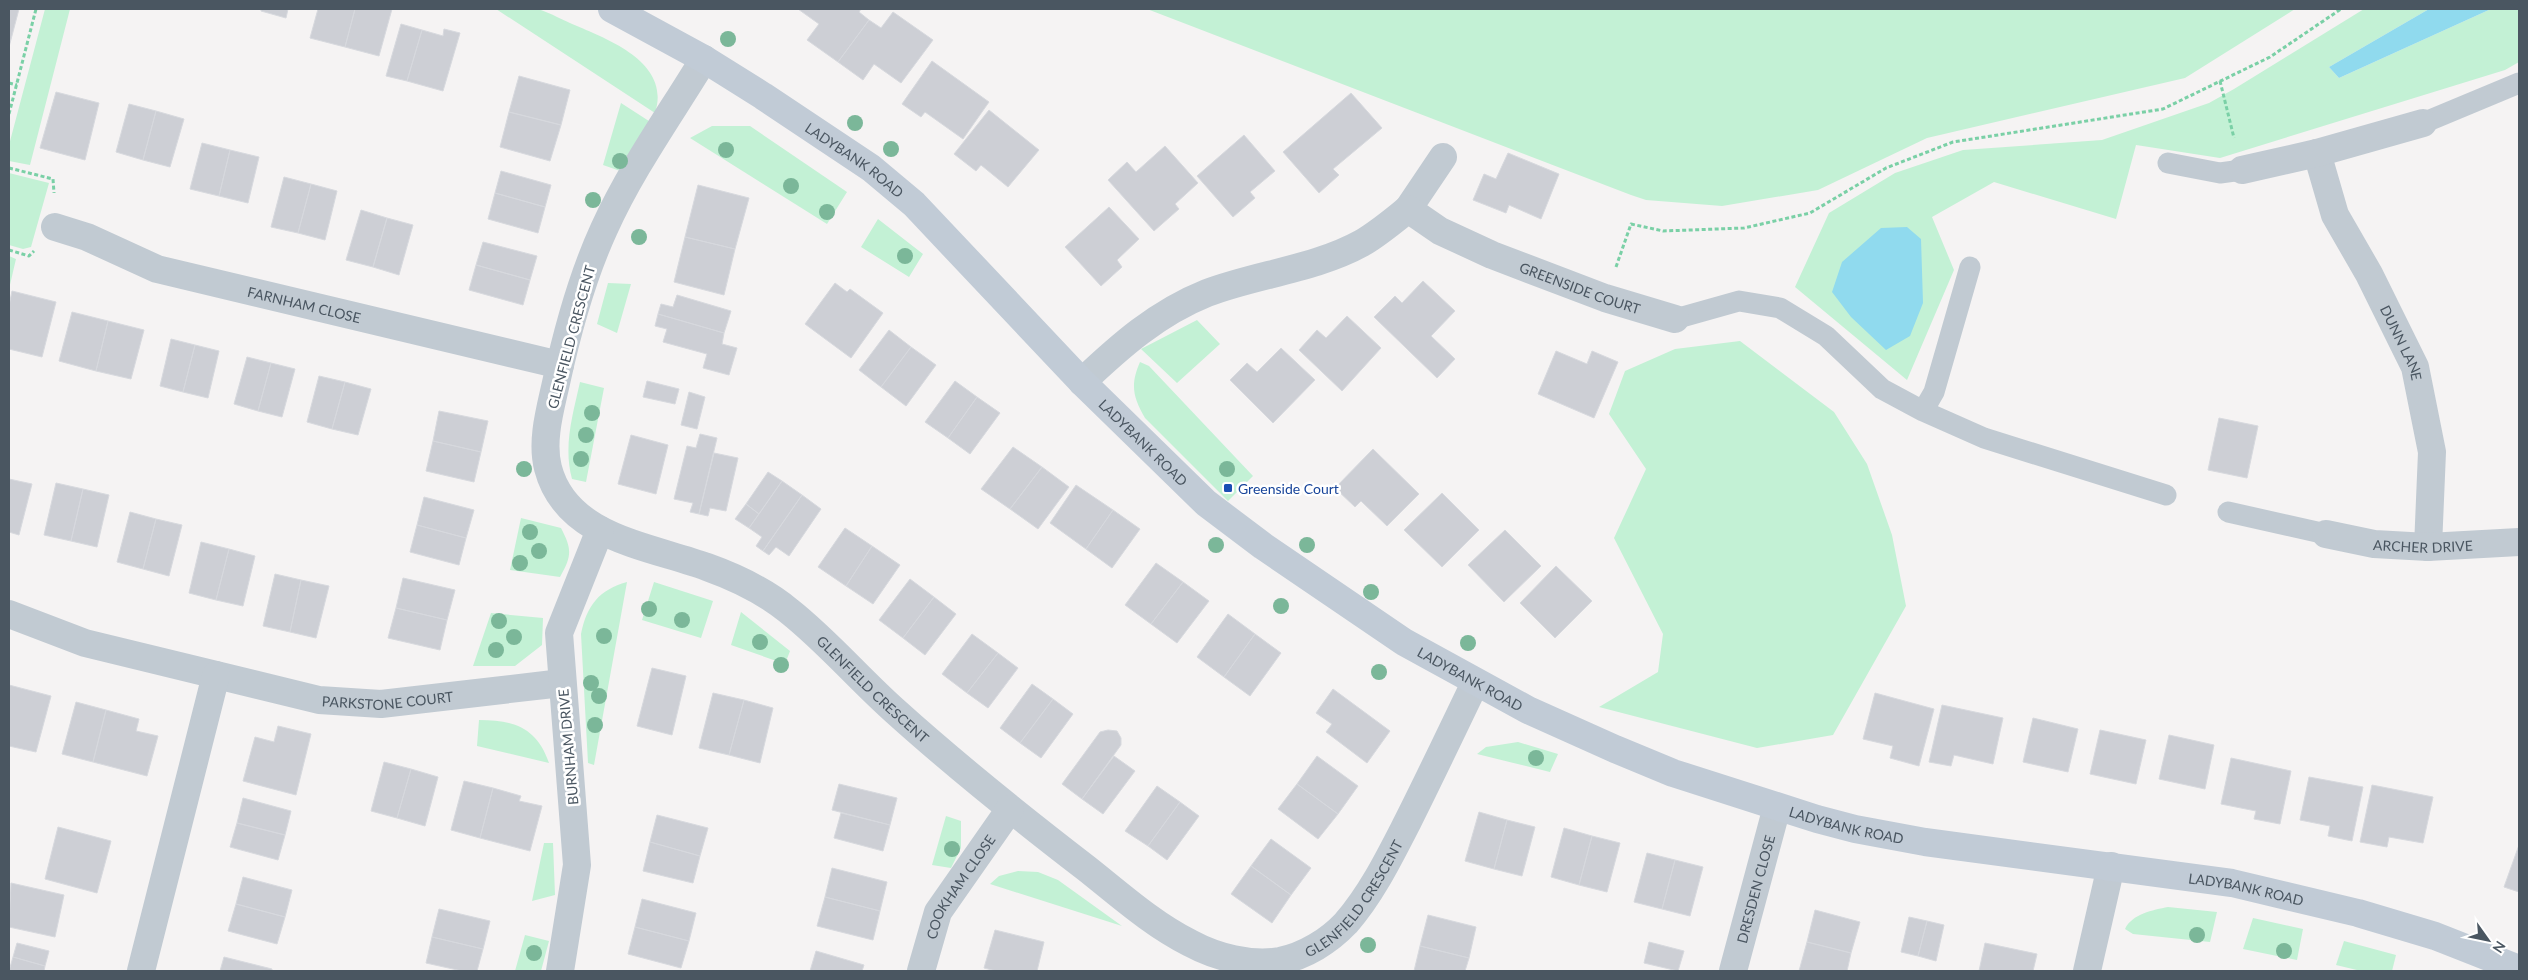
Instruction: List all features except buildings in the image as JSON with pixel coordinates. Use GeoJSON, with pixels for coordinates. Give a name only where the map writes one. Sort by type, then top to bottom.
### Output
{"type":"FeatureCollection","features":[{"type":"Feature","properties":{"kind":"street","name":"LADYBANK ROAD"},"geometry":{"type":"LineString","coordinates":[[612,9],[704,59],[871,168],[914,204],[1082,382],[1206,503],[1333,595],[1404,642],[1528,710],[1681,776],[1777,807],[1855,829],[1925,842],[2232,883],[2358,913],[2435,936],[2519,969]]}},
{"type":"Feature","properties":{"kind":"street","name":"GLENFIELD CRESCENT"},"geometry":{"type":"LineString","coordinates":[[704,59],[624,189],[603,231],[585,277],[560,365],[548,418],[547,467],[555,487],[578,516],[600,530],[633,545],[707,566],[788,609],[892,709],[1010,809],[1159,925],[1192,944],[1229,958],[1281,966],[1323,943],[1344,924],[1364,898],[1392,852],[1475,682]]}},
{"type":"Feature","properties":{"kind":"street"},"geometry":{"type":"LineString","coordinates":[[2242,170],[2317,153],[2423,123]]}},
{"type":"Feature","properties":{"kind":"street","name":"DUNN LANE"},"geometry":{"type":"LineString","coordinates":[[2317,153],[2335,215],[2369,274],[2415,367],[2432,452],[2428,547]]}},
{"type":"Feature","properties":{"kind":"street"},"geometry":{"type":"LineString","coordinates":[[1082,382],[1127,340],[1171,309],[1208,293],[1322,259],[1361,244],[1408,209],[1443,156]]}},
{"type":"Feature","properties":{"kind":"street","name":"GREENSIDE COURT"},"geometry":{"type":"LineString","coordinates":[[1408,209],[1440,231],[1492,255],[1605,298],[1674,319]]}},
{"type":"Feature","properties":{"kind":"street","name":"FARNHAM CLOSE"},"geometry":{"type":"LineString","coordinates":[[55,227],[87,237],[157,269],[560,365]]}},
{"type":"Feature","properties":{"kind":"street","name":"BURNHAM DRIVE"},"geometry":{"type":"LineString","coordinates":[[560,971],[577,865],[559,634],[600,530]]}},
{"type":"Feature","properties":{"kind":"street","name":"ARCHER DRIVE"},"geometry":{"type":"LineString","coordinates":[[2326,534],[2374,544],[2428,547],[2519,542]]}},
{"type":"Feature","properties":{"kind":"street","name":"PARKSTONE COURT"},"geometry":{"type":"LineString","coordinates":[[9,614],[85,643],[319,700],[381,704],[562,683]]}},
{"type":"Feature","properties":{"kind":"street"},"geometry":{"type":"LineString","coordinates":[[141,971],[216,676]]}},
{"type":"Feature","properties":{"kind":"street","name":"DRESDEN CLOSE"},"geometry":{"type":"LineString","coordinates":[[1733,971],[1777,807]]}},
{"type":"Feature","properties":{"kind":"street","name":"COOKHAM CLOSE"},"geometry":{"type":"LineString","coordinates":[[920,971],[938,912],[1010,809]]}},
{"type":"Feature","properties":{"kind":"street"},"geometry":{"type":"LineString","coordinates":[[2087,971],[2111,866]]}},
{"type":"Feature","properties":{"kind":"lane"},"geometry":{"type":"LineString","coordinates":[[2423,123],[2519,83]]}},
{"type":"Feature","properties":{"kind":"lane"},"geometry":{"type":"LineString","coordinates":[[2168,163],[2220,173],[2242,170]]}},
{"type":"Feature","properties":{"kind":"lane"},"geometry":{"type":"LineString","coordinates":[[1923,411],[1934,392],[1970,267]]}},
{"type":"Feature","properties":{"kind":"lane"},"geometry":{"type":"LineString","coordinates":[[1674,319],[1738,301],[1780,308],[1826,336],[1882,389],[1923,411],[1984,438],[2166,495]]}},
{"type":"Feature","properties":{"kind":"lane"},"geometry":{"type":"LineString","coordinates":[[2228,512],[2326,534]]}},
{"type":"Feature","properties":{"kind":"path"},"geometry":{"type":"LineString","coordinates":[[9,114],[36,9]]}},
{"type":"Feature","properties":{"kind":"path"},"geometry":{"type":"LineString","coordinates":[[1605,298],[1631,224],[1662,231],[1744,228],[1810,213],[1886,168],[1953,142],[2163,109],[2270,57],[2341,9]]}},
{"type":"Feature","properties":{"kind":"path"},"geometry":{"type":"LineString","coordinates":[[2220,81],[2242,170]]}},
{"type":"Feature","properties":{"kind":"path"},"geometry":{"type":"LineString","coordinates":[[9,83],[16,85]]}},
{"type":"Feature","properties":{"kind":"path"},"geometry":{"type":"LineString","coordinates":[[9,168],[53,180],[55,227]]}},
{"type":"Feature","properties":{"kind":"green space"},"geometry":{"type":"Polygon","coordinates":[[[45,9],[70,9],[30,165],[9,161],[9,145],[45,9]]]}},
{"type":"Feature","properties":{"kind":"green space"},"geometry":{"type":"Polygon","coordinates":[[[496,9],[538,9],[621,47],[647,68],[654,81],[658,96],[655,113],[496,9]]]}},
{"type":"Feature","properties":{"kind":"green space"},"geometry":{"type":"Polygon","coordinates":[[[1147,9],[2295,9],[2185,78],[1927,138],[1818,190],[1722,206],[1646,200],[1631,195],[1147,9]]]}},
{"type":"Feature","properties":{"kind":"green space"},"geometry":{"type":"Polygon","coordinates":[[[2364,9],[2429,9],[2329,67],[2339,78],[2491,9],[2519,9],[2519,62],[2505,70],[2220,158],[2136,145],[2116,219],[1994,182],[1932,217],[1954,270],[1907,380],[1795,287],[1829,213],[1895,173],[1963,150],[2102,140],[2209,103],[2364,9]]]}},
{"type":"Feature","properties":{"kind":"green space"},"geometry":{"type":"Polygon","coordinates":[[[621,103],[652,123],[626,173],[603,165],[621,103]]]}},
{"type":"Feature","properties":{"kind":"green space"},"geometry":{"type":"Polygon","coordinates":[[[712,126],[750,126],[847,192],[827,224],[690,138],[712,126]]]}},
{"type":"Feature","properties":{"kind":"green space"},"geometry":{"type":"Polygon","coordinates":[[[9,173],[49,183],[31,247],[23,249],[9,245],[9,173]]]}},
{"type":"Feature","properties":{"kind":"green space"},"geometry":{"type":"Polygon","coordinates":[[[878,219],[923,254],[909,277],[861,247],[878,219]]]}},
{"type":"Feature","properties":{"kind":"green space"},"geometry":{"type":"Polygon","coordinates":[[[9,256],[16,259],[9,289],[9,256]]]}},
{"type":"Feature","properties":{"kind":"green space"},"geometry":{"type":"Polygon","coordinates":[[[608,283],[631,284],[617,333],[597,324],[608,283]]]}},
{"type":"Feature","properties":{"kind":"green space"},"geometry":{"type":"Polygon","coordinates":[[[1197,320],[1220,344],[1177,383],[1141,349],[1197,320]]]}},
{"type":"Feature","properties":{"kind":"green space"},"geometry":{"type":"Polygon","coordinates":[[[1740,341],[1834,412],[1867,464],[1892,535],[1906,606],[1833,735],[1757,748],[1599,707],[1658,672],[1663,634],[1614,538],[1646,469],[1609,414],[1625,371],[1675,349],[1740,341]]]}},
{"type":"Feature","properties":{"kind":"green space"},"geometry":{"type":"Polygon","coordinates":[[[1140,362],[1149,366],[1253,476],[1228,501],[1145,418],[1134,391],[1135,378],[1140,362]]]}},
{"type":"Feature","properties":{"kind":"green space"},"geometry":{"type":"Polygon","coordinates":[[[580,382],[604,388],[586,482],[572,479],[568,454],[572,418],[580,382]]]}},
{"type":"Feature","properties":{"kind":"green space"},"geometry":{"type":"Polygon","coordinates":[[[521,518],[561,528],[569,547],[569,552],[567,563],[560,577],[510,570],[521,518]]]}},
{"type":"Feature","properties":{"kind":"green space"},"geometry":{"type":"Polygon","coordinates":[[[627,582],[594,765],[588,763],[581,634],[587,615],[596,600],[609,589],[627,582]]]}},
{"type":"Feature","properties":{"kind":"green space"},"geometry":{"type":"Polygon","coordinates":[[[654,582],[713,601],[701,638],[642,620],[654,582]]]}},
{"type":"Feature","properties":{"kind":"green space"},"geometry":{"type":"Polygon","coordinates":[[[741,612],[790,651],[785,664],[731,645],[741,612]]]}},
{"type":"Feature","properties":{"kind":"green space"},"geometry":{"type":"Polygon","coordinates":[[[491,613],[543,618],[542,645],[515,666],[473,666],[491,613]]]}},
{"type":"Feature","properties":{"kind":"green space"},"geometry":{"type":"Polygon","coordinates":[[[479,720],[503,722],[523,728],[538,742],[549,763],[477,746],[479,720]]]}},
{"type":"Feature","properties":{"kind":"green space"},"geometry":{"type":"Polygon","coordinates":[[[1518,742],[1558,754],[1550,772],[1477,754],[1486,747],[1518,742]]]}},
{"type":"Feature","properties":{"kind":"green space"},"geometry":{"type":"Polygon","coordinates":[[[946,816],[961,821],[961,848],[951,868],[932,865],[946,816]]]}},
{"type":"Feature","properties":{"kind":"green space"},"geometry":{"type":"Polygon","coordinates":[[[544,843],[553,843],[555,895],[532,901],[544,843]]]}},
{"type":"Feature","properties":{"kind":"green space"},"geometry":{"type":"Polygon","coordinates":[[[1018,871],[1038,872],[1058,880],[1122,926],[990,884],[999,876],[1018,871]]]}},
{"type":"Feature","properties":{"kind":"green space"},"geometry":{"type":"Polygon","coordinates":[[[2168,907],[2217,912],[2210,942],[2133,934],[2125,929],[2138,916],[2168,907]]]}},
{"type":"Feature","properties":{"kind":"green space"},"geometry":{"type":"Polygon","coordinates":[[[2253,918],[2303,929],[2297,960],[2243,949],[2253,918]]]}},
{"type":"Feature","properties":{"kind":"green space"},"geometry":{"type":"Polygon","coordinates":[[[525,935],[549,941],[541,971],[515,971],[525,935]]]}},
{"type":"Feature","properties":{"kind":"green space"},"geometry":{"type":"Polygon","coordinates":[[[2344,941],[2396,955],[2392,971],[2361,971],[2336,965],[2344,941]]]}},
{"type":"Feature","properties":{"kind":"water"},"geometry":{"type":"Polygon","coordinates":[[[2429,9],[2491,9],[2339,78],[2329,67],[2429,9]]]}},
{"type":"Feature","properties":{"kind":"water"},"geometry":{"type":"Polygon","coordinates":[[[1907,227],[1921,239],[1923,303],[1910,336],[1886,350],[1851,317],[1832,292],[1842,262],[1881,228],[1907,227]]]}},
{"type":"Feature","properties":{"kind":"place","name":"Greenside Court"},"geometry":{"type":"Point","coordinates":[1228,488]}}]}
